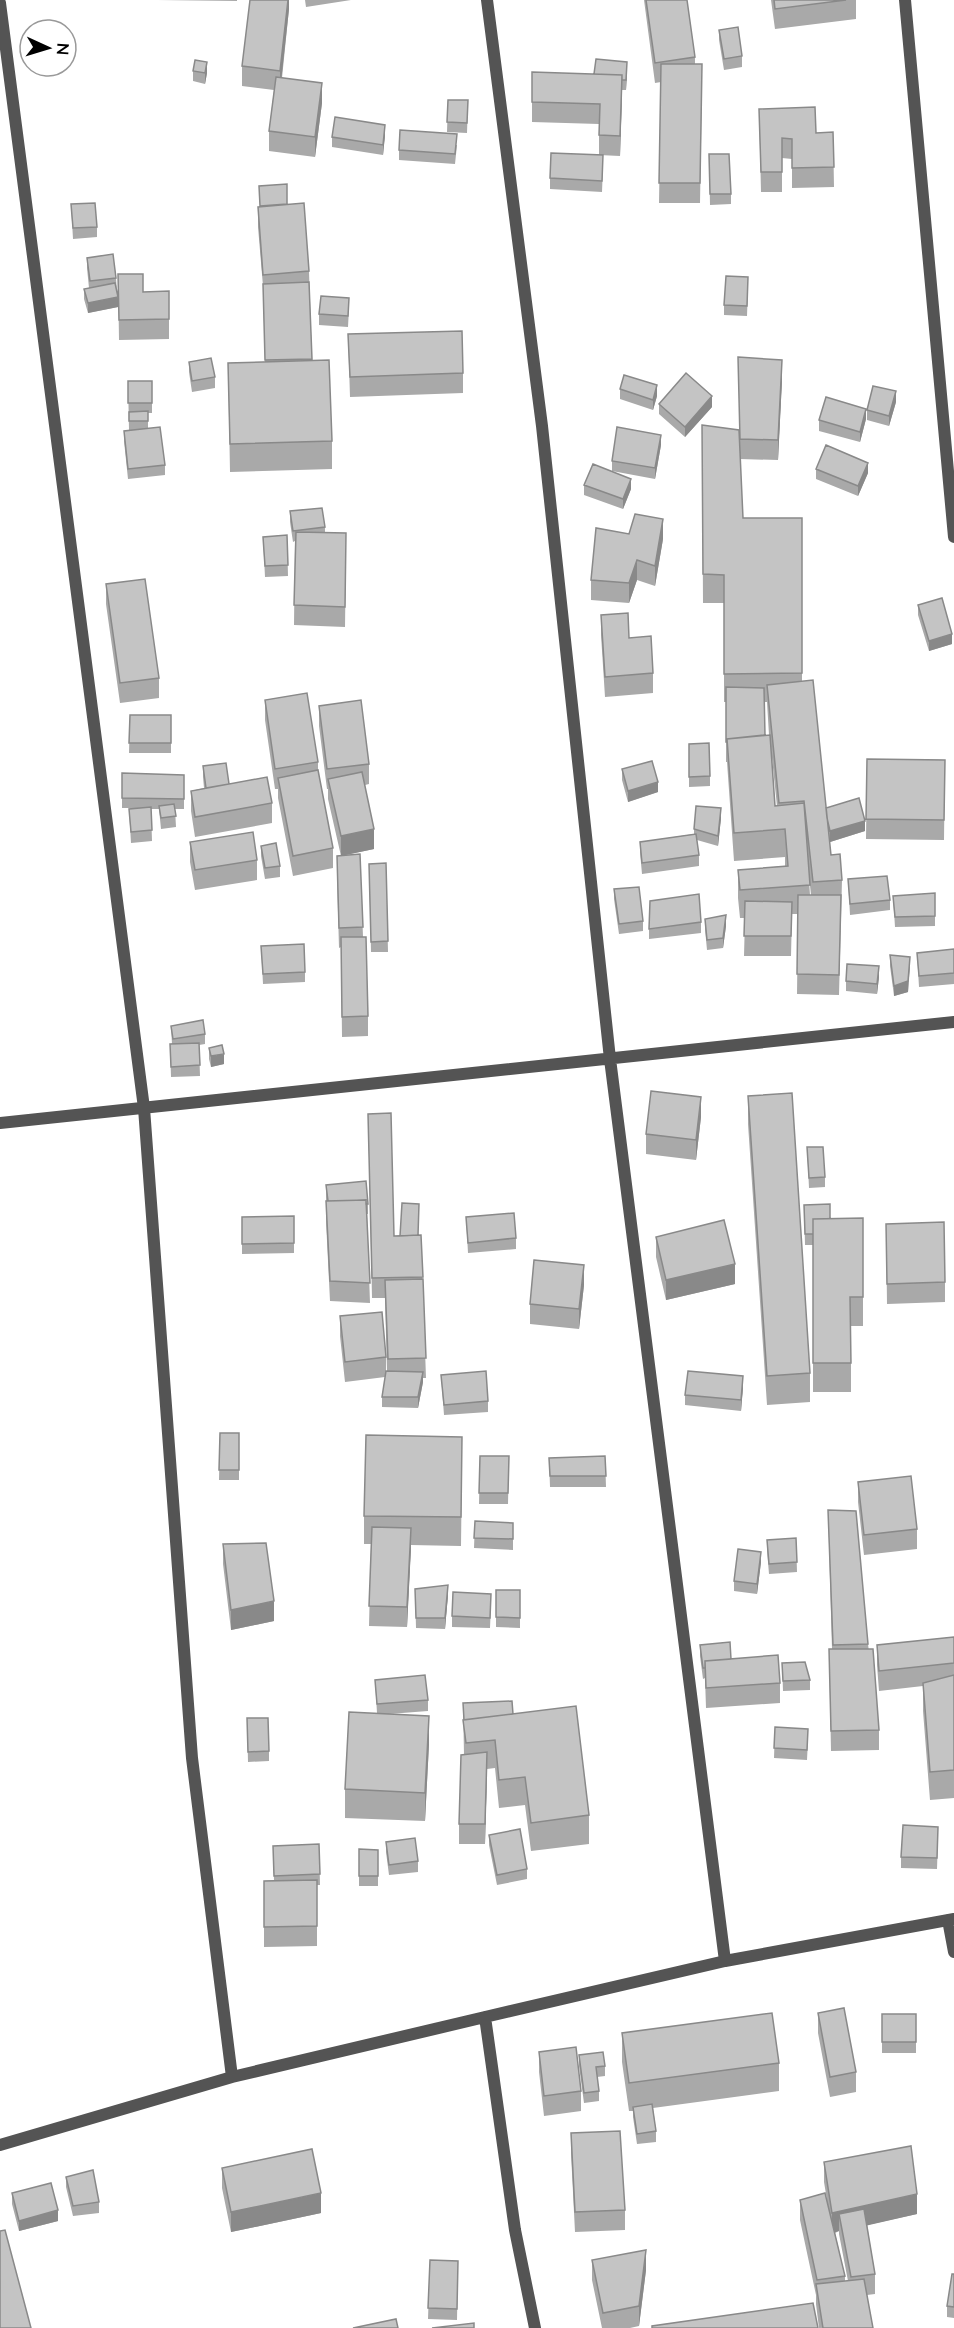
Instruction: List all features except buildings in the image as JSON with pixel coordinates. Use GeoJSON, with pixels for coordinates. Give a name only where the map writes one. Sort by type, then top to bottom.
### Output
{"type":"FeatureCollection","features":[{"type":"Feature","properties":{"kind":"street"},"geometry":{"type":"LineString","coordinates":[[487,0],[542,426],[610,1059],[725,1961]]}},
{"type":"Feature","properties":{"kind":"street"},"geometry":{"type":"LineString","coordinates":[[905,0],[954,537]]}},
{"type":"Feature","properties":{"kind":"street"},"geometry":{"type":"LineString","coordinates":[[0,3],[144,1108],[192,1758],[232,2077]]}},
{"type":"Feature","properties":{"kind":"street"},"geometry":{"type":"LineString","coordinates":[[0,1123],[954,1022]]}},
{"type":"Feature","properties":{"kind":"street"},"geometry":{"type":"LineString","coordinates":[[0,2145],[232,2077],[725,1961],[951,1919],[954,1952]]}},
{"type":"Feature","properties":{"kind":"street"},"geometry":{"type":"LineString","coordinates":[[485,2016],[514,2230],[535,2328]]}}]}
